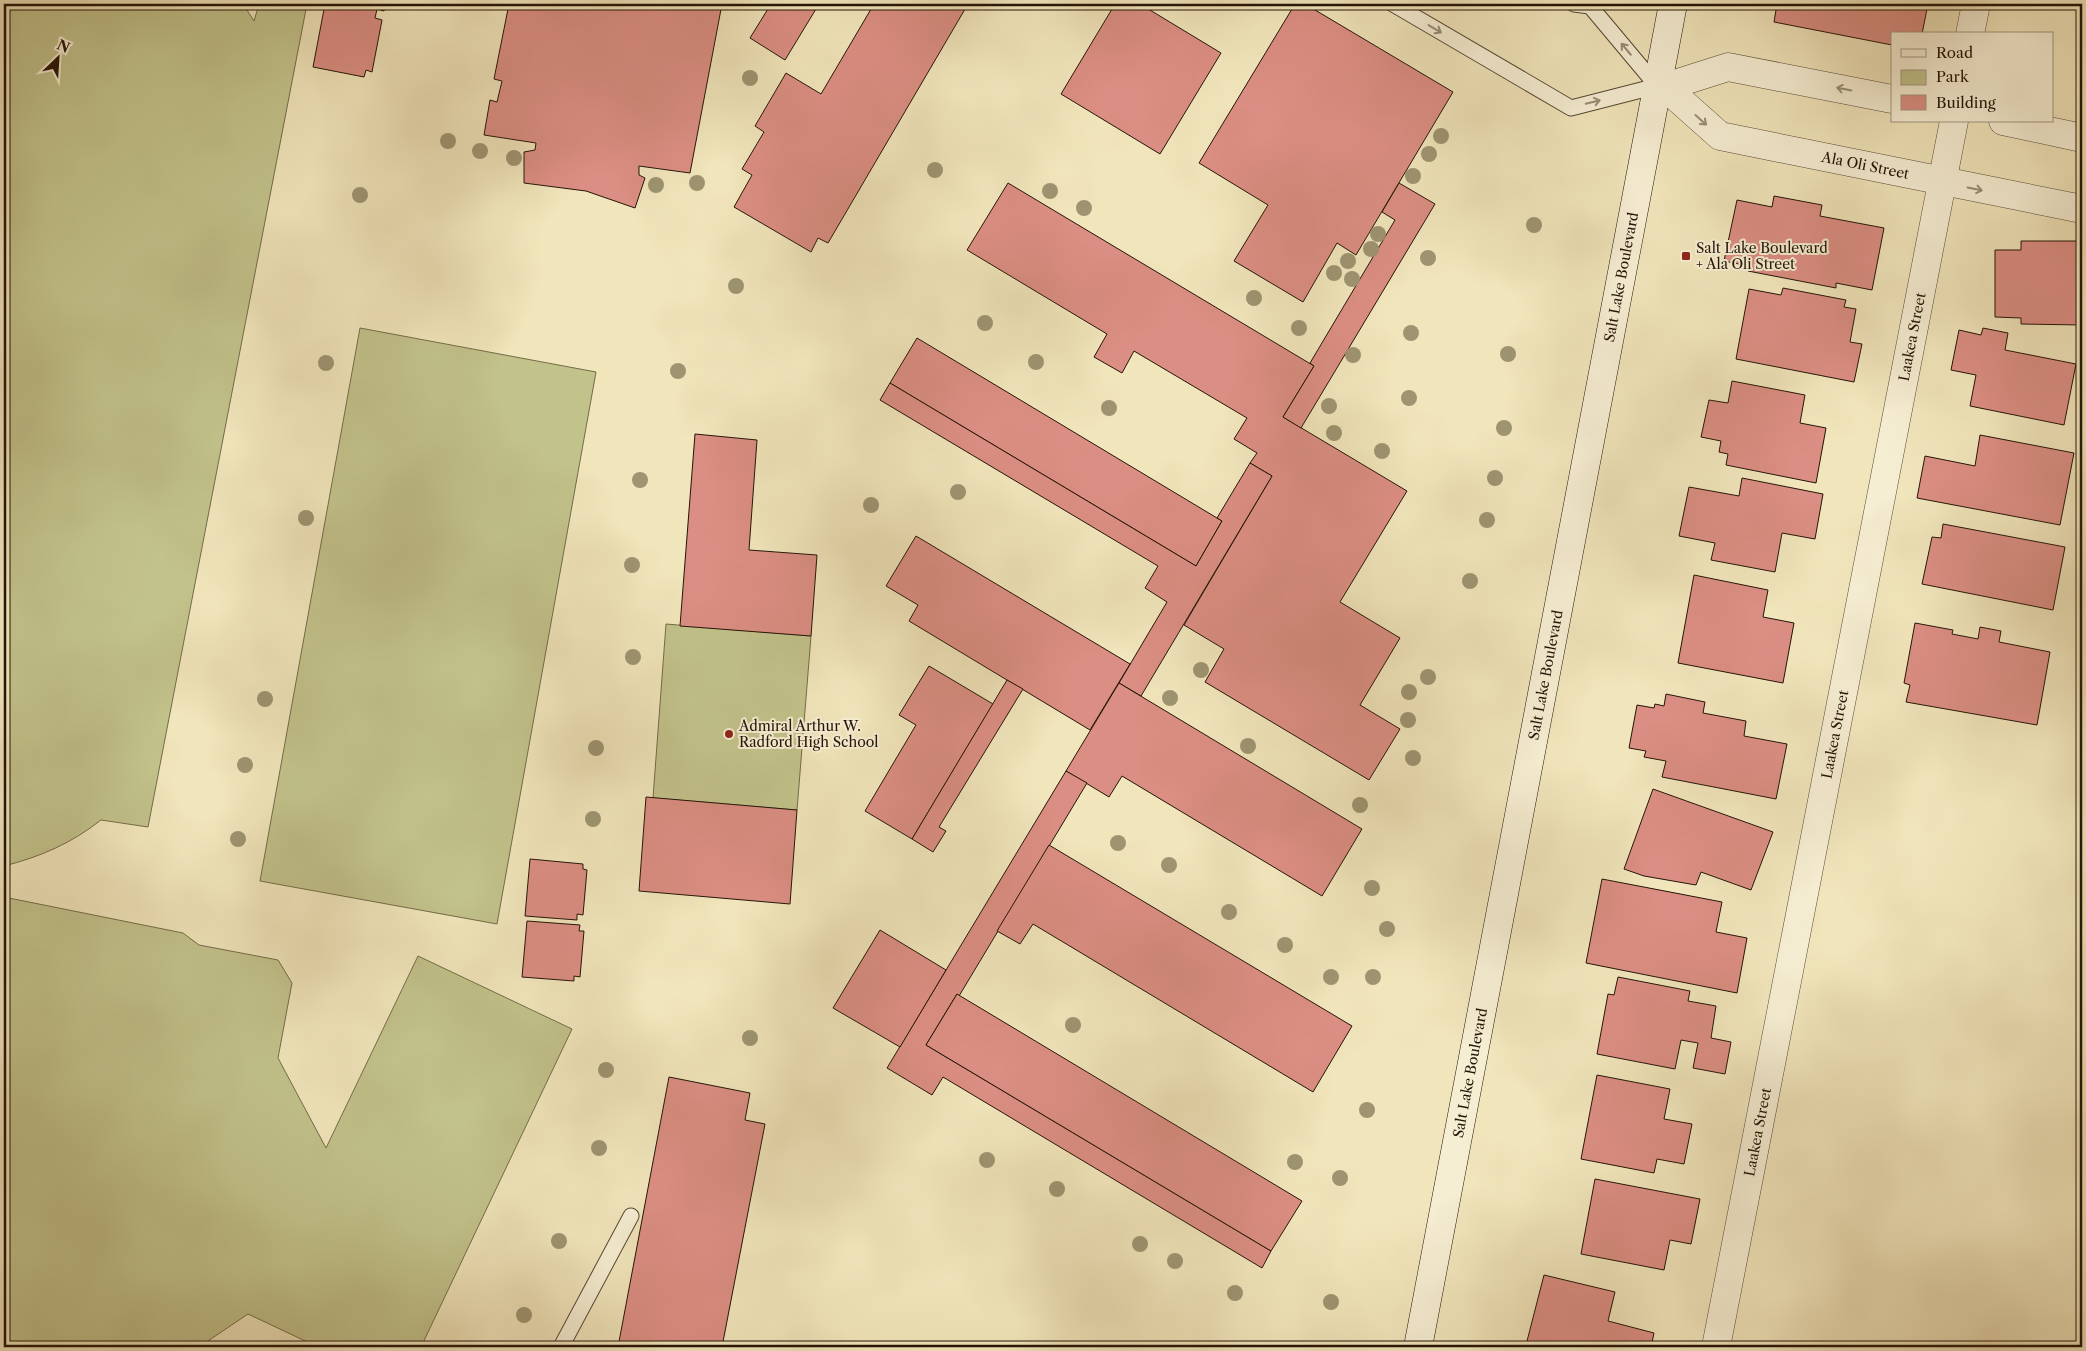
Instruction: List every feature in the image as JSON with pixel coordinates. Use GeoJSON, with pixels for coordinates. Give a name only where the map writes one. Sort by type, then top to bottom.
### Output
{"type":"FeatureCollection","features":[{"type":"Feature","properties":{"kind":"street","name":"Salt Lake Boulevard"},"geometry":{"type":"LineString","coordinates":[[1418,1347],[1661,87],[1673,4]]}},
{"type":"Feature","properties":{"kind":"street"},"geometry":{"type":"LineString","coordinates":[[1970,32],[1976,4]]}},
{"type":"Feature","properties":{"kind":"street"},"geometry":{"type":"LineString","coordinates":[[1661,87],[1728,66],[1891,99]]}},
{"type":"Feature","properties":{"kind":"street","name":"Ala Oli Street"},"geometry":{"type":"LineString","coordinates":[[1661,87],[1720,136],[2082,209]]}},
{"type":"Feature","properties":{"kind":"street","name":"Laakea Street"},"geometry":{"type":"LineString","coordinates":[[1716,1347],[1954,122]]}},
{"type":"Feature","properties":{"kind":"street"},"geometry":{"type":"LineString","coordinates":[[2008,122],[2082,138]]}},
{"type":"Feature","properties":{"kind":"lane"},"geometry":{"type":"LineString","coordinates":[[1393,4],[1571,108],[1661,87],[1590,6],[1574,4]]}},
{"type":"Feature","properties":{"kind":"lane"},"geometry":{"type":"LineString","coordinates":[[561,1347],[631,1216]]}},
{"type":"Feature","properties":{"kind":"green space"},"geometry":{"type":"Polygon","coordinates":[[[4,4],[243,4],[254,21],[259,4],[307,4],[148,827],[101,820],[79,836],[55,848],[4,866],[4,4]]]}},
{"type":"Feature","properties":{"kind":"green space"},"geometry":{"type":"Polygon","coordinates":[[[360,328],[596,372],[497,924],[260,881],[360,328]]]}},
{"type":"Feature","properties":{"kind":"green space"},"geometry":{"type":"Polygon","coordinates":[[[666,624],[811,636],[797,810],[653,798],[666,624]]]}},
{"type":"Feature","properties":{"kind":"green space"},"geometry":{"type":"Polygon","coordinates":[[[4,897],[183,933],[199,945],[278,960],[292,983],[278,1058],[326,1148],[418,956],[572,1029],[421,1347],[318,1347],[248,1314],[199,1347],[4,1347],[4,897]]]}},
{"type":"Feature","properties":{"kind":"building"},"geometry":{"type":"Polygon","coordinates":[[[325,4],[385,4],[384,11],[377,9],[375,18],[382,20],[372,72],[366,70],[364,77],[313,67],[325,4]]]}},
{"type":"Feature","properties":{"kind":"building"},"geometry":{"type":"Polygon","coordinates":[[[509,4],[722,4],[690,173],[639,166],[639,175],[645,178],[635,208],[586,191],[524,183],[524,152],[535,150],[536,143],[484,135],[490,100],[497,102],[502,81],[494,79],[509,4]]]}},
{"type":"Feature","properties":{"kind":"building"},"geometry":{"type":"Polygon","coordinates":[[[771,4],[819,4],[785,60],[750,38],[771,4]]]}},
{"type":"Feature","properties":{"kind":"building"},"geometry":{"type":"Polygon","coordinates":[[[874,4],[968,4],[828,243],[818,238],[811,252],[734,207],[752,175],[742,169],[764,132],[755,126],[786,73],[821,94],[874,4]]]}},
{"type":"Feature","properties":{"kind":"building"},"geometry":{"type":"Polygon","coordinates":[[[1115,4],[1140,4],[1221,53],[1160,154],[1061,94],[1115,4]]]}},
{"type":"Feature","properties":{"kind":"building"},"geometry":{"type":"Polygon","coordinates":[[[1295,4],[1305,4],[1453,92],[1356,255],[1337,243],[1303,302],[1234,261],[1268,205],[1199,163],[1295,4]]]}},
{"type":"Feature","properties":{"kind":"building"},"geometry":{"type":"Polygon","coordinates":[[[1777,4],[1928,4],[1922,32],[1891,32],[1891,45],[1774,22],[1777,4]]]}},
{"type":"Feature","properties":{"kind":"building"},"geometry":{"type":"Polygon","coordinates":[[[1008,183],[1314,366],[1283,417],[1407,491],[1340,602],[1400,638],[1360,705],[1400,729],[1369,780],[1205,682],[1224,649],[1184,625],[1272,476],[1250,463],[1257,453],[1234,439],[1247,418],[1134,351],[1122,373],[1094,357],[1107,334],[967,250],[1008,183]]]}},
{"type":"Feature","properties":{"kind":"building"},"geometry":{"type":"Polygon","coordinates":[[[1399,183],[1435,204],[1301,428],[1283,417],[1314,366],[1310,363],[1395,220],[1382,212],[1399,183]]]}},
{"type":"Feature","properties":{"kind":"building"},"geometry":{"type":"Polygon","coordinates":[[[1774,196],[1822,205],[1820,216],[1884,228],[1872,290],[1836,283],[1836,288],[1748,271],[1749,266],[1724,261],[1737,200],[1772,207],[1774,196]]]}},
{"type":"Feature","properties":{"kind":"building"},"geometry":{"type":"Polygon","coordinates":[[[2021,241],[2082,241],[2082,325],[2021,324],[2021,318],[1995,317],[1995,250],[2021,250],[2021,241]]]}},
{"type":"Feature","properties":{"kind":"building"},"geometry":{"type":"Polygon","coordinates":[[[1783,288],[1846,300],[1844,307],[1856,309],[1850,342],[1862,344],[1854,382],[1736,359],[1749,289],[1781,295],[1783,288]]]}},
{"type":"Feature","properties":{"kind":"building"},"geometry":{"type":"Polygon","coordinates":[[[1983,328],[2008,333],[2005,350],[2076,364],[2064,425],[1970,406],[1976,375],[1951,370],[1959,330],[1981,335],[1983,328]]]}},
{"type":"Feature","properties":{"kind":"building"},"geometry":{"type":"Polygon","coordinates":[[[917,338],[1222,521],[1196,566],[890,383],[917,338]]]}},
{"type":"Feature","properties":{"kind":"building"},"geometry":{"type":"Polygon","coordinates":[[[1732,381],[1805,395],[1800,423],[1826,428],[1816,483],[1726,465],[1728,454],[1719,452],[1721,441],[1701,437],[1709,400],[1728,403],[1732,381]]]}},
{"type":"Feature","properties":{"kind":"building"},"geometry":{"type":"Polygon","coordinates":[[[890,383],[1196,566],[1222,521],[1217,518],[1250,463],[1272,476],[1141,696],[1119,683],[1167,602],[1145,588],[1158,566],[880,400],[890,383]]]}},
{"type":"Feature","properties":{"kind":"building"},"geometry":{"type":"Polygon","coordinates":[[[695,434],[757,440],[749,550],[817,555],[811,636],[680,626],[695,434]]]}},
{"type":"Feature","properties":{"kind":"building"},"geometry":{"type":"Polygon","coordinates":[[[1980,435],[2074,453],[2060,525],[1917,498],[1925,456],[1975,466],[1980,435]]]}},
{"type":"Feature","properties":{"kind":"building"},"geometry":{"type":"Polygon","coordinates":[[[1742,478],[1823,494],[1815,539],[1782,533],[1775,572],[1711,560],[1715,543],[1679,536],[1689,487],[1739,496],[1742,478]]]}},
{"type":"Feature","properties":{"kind":"building"},"geometry":{"type":"Polygon","coordinates":[[[1943,524],[2065,547],[2053,610],[1922,584],[1932,537],[1941,538],[1943,524]]]}},
{"type":"Feature","properties":{"kind":"building"},"geometry":{"type":"Polygon","coordinates":[[[916,536],[1130,664],[1090,730],[909,621],[918,605],[886,586],[916,536]]]}},
{"type":"Feature","properties":{"kind":"building"},"geometry":{"type":"Polygon","coordinates":[[[1694,575],[1768,590],[1763,617],[1794,623],[1783,683],[1678,663],[1694,575]]]}},
{"type":"Feature","properties":{"kind":"building"},"geometry":{"type":"Polygon","coordinates":[[[1915,623],[1953,630],[1952,634],[1978,639],[1980,627],[2001,631],[1999,642],[2050,652],[2037,725],[1906,702],[1910,685],[1904,683],[1915,623]]]}},
{"type":"Feature","properties":{"kind":"building"},"geometry":{"type":"Polygon","coordinates":[[[929,666],[993,704],[912,839],[865,811],[916,725],[899,715],[929,666]]]}},
{"type":"Feature","properties":{"kind":"building"},"geometry":{"type":"Polygon","coordinates":[[[1007,680],[1023,689],[939,827],[946,831],[933,852],[912,839],[1007,680]]]}},
{"type":"Feature","properties":{"kind":"building"},"geometry":{"type":"Polygon","coordinates":[[[1119,683],[1362,829],[1322,896],[1122,776],[1109,797],[1066,771],[1119,683]]]}},
{"type":"Feature","properties":{"kind":"building"},"geometry":{"type":"Polygon","coordinates":[[[1666,694],[1705,702],[1703,713],[1746,721],[1744,736],[1787,744],[1776,799],[1662,777],[1666,761],[1644,757],[1646,751],[1629,748],[1637,705],[1654,708],[1655,704],[1664,706],[1666,694]]]}},
{"type":"Feature","properties":{"kind":"building"},"geometry":{"type":"Polygon","coordinates":[[[1066,771],[1087,783],[959,996],[957,994],[926,1045],[1271,1251],[1262,1268],[943,1077],[932,1095],[887,1068],[1066,771]]]}},
{"type":"Feature","properties":{"kind":"building"},"geometry":{"type":"Polygon","coordinates":[[[1653,789],[1773,832],[1751,890],[1701,872],[1696,885],[1644,876],[1624,869],[1653,789]]]}},
{"type":"Feature","properties":{"kind":"building"},"geometry":{"type":"Polygon","coordinates":[[[646,797],[797,810],[790,904],[639,891],[646,797]]]}},
{"type":"Feature","properties":{"kind":"building"},"geometry":{"type":"Polygon","coordinates":[[[1049,845],[1352,1026],[1313,1092],[1033,924],[1020,944],[997,931],[1049,845]]]}},
{"type":"Feature","properties":{"kind":"building"},"geometry":{"type":"Polygon","coordinates":[[[530,859],[583,864],[583,869],[587,870],[583,915],[577,914],[577,920],[525,916],[530,859]]]}},
{"type":"Feature","properties":{"kind":"building"},"geometry":{"type":"Polygon","coordinates":[[[1602,879],[1722,902],[1716,932],[1747,938],[1737,993],[1586,963],[1602,879]]]}},
{"type":"Feature","properties":{"kind":"building"},"geometry":{"type":"Polygon","coordinates":[[[527,921],[580,925],[579,931],[584,931],[580,977],[574,976],[574,981],[522,977],[527,921]]]}},
{"type":"Feature","properties":{"kind":"building"},"geometry":{"type":"Polygon","coordinates":[[[880,930],[946,970],[900,1047],[833,1008],[880,930]]]}},
{"type":"Feature","properties":{"kind":"building"},"geometry":{"type":"Polygon","coordinates":[[[1618,977],[1690,991],[1688,1001],[1716,1006],[1711,1038],[1731,1042],[1725,1074],[1693,1068],[1698,1043],[1681,1040],[1675,1069],[1597,1054],[1608,994],[1614,995],[1618,977]]]}},
{"type":"Feature","properties":{"kind":"building"},"geometry":{"type":"Polygon","coordinates":[[[957,994],[1302,1201],[1271,1251],[926,1045],[957,994]]]}},
{"type":"Feature","properties":{"kind":"building"},"geometry":{"type":"Polygon","coordinates":[[[1597,1075],[1670,1089],[1664,1119],[1692,1124],[1684,1164],[1657,1159],[1654,1173],[1581,1159],[1597,1075]]]}},
{"type":"Feature","properties":{"kind":"building"},"geometry":{"type":"Polygon","coordinates":[[[669,1077],[750,1093],[745,1120],[765,1124],[722,1347],[618,1347],[669,1077]]]}},
{"type":"Feature","properties":{"kind":"building"},"geometry":{"type":"Polygon","coordinates":[[[1595,1179],[1700,1199],[1691,1244],[1670,1240],[1664,1270],[1581,1254],[1595,1179]]]}},
{"type":"Feature","properties":{"kind":"building"},"geometry":{"type":"Polygon","coordinates":[[[1544,1275],[1615,1292],[1608,1321],[1654,1333],[1651,1347],[1526,1345],[1544,1275]]]}},
{"type":"Feature","properties":{"kind":"place","name":"Salt Lake Boulevard + Ala Oli Street"},"geometry":{"type":"Point","coordinates":[1686,256]}},
{"type":"Feature","properties":{"kind":"place","name":"Admiral Arthur W. Radford High School"},"geometry":{"type":"Point","coordinates":[729,734]}}]}
